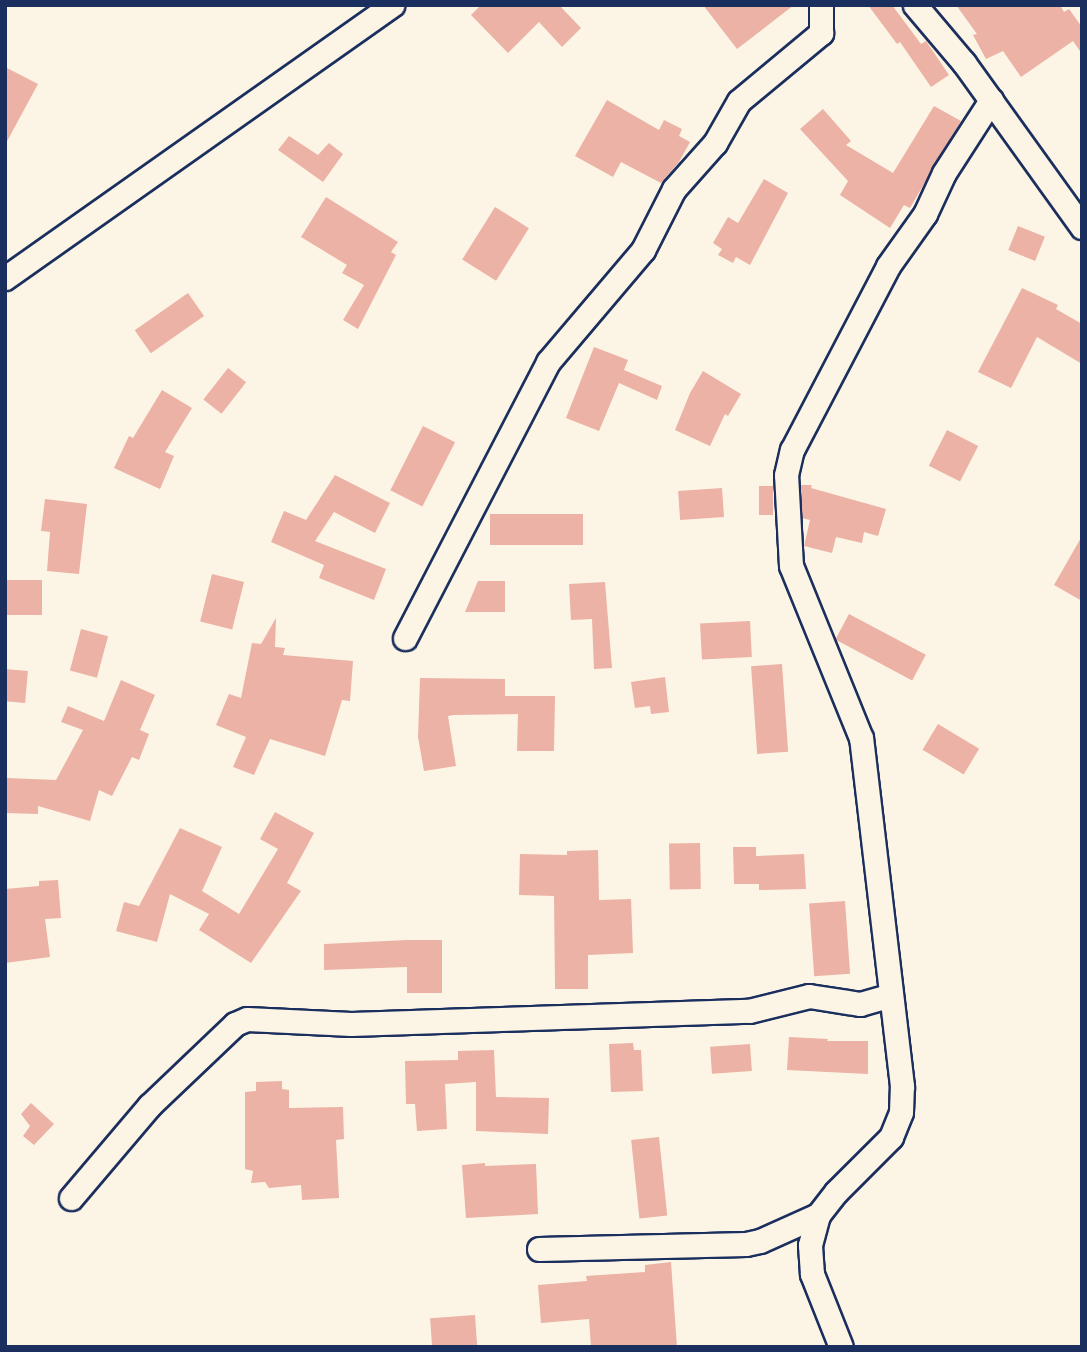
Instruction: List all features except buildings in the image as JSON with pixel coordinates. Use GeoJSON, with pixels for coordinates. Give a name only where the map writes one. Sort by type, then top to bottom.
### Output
{"type":"FeatureCollection","features":[{"type":"Feature","properties":{"kind":"street"},"geometry":{"type":"LineString","coordinates":[[5,278],[392,5]]}},
{"type":"Feature","properties":{"kind":"street"},"geometry":{"type":"LineString","coordinates":[[405,638],[548,362],[643,250],[674,189],[715,143],[739,101],[821,33],[821,5]]}},
{"type":"Feature","properties":{"kind":"street"},"geometry":{"type":"LineString","coordinates":[[915,5],[991,100],[1082,226]]}},
{"type":"Feature","properties":{"kind":"street"},"geometry":{"type":"LineString","coordinates":[[841,1347],[812,1274],[810,1245],[818,1215],[835,1192],[891,1137],[901,1112],[902,1086],[861,738],[791,566],[786,475],[792,450],[888,266],[925,214],[944,173],[991,100]]}},
{"type":"Feature","properties":{"kind":"street"},"geometry":{"type":"LineString","coordinates":[[71,1198],[149,1106],[235,1024],[247,1019],[351,1024],[749,1011],[809,996],[860,1004],[891,995]]}},
{"type":"Feature","properties":{"kind":"street"},"geometry":{"type":"LineString","coordinates":[[539,1249],[746,1244],[760,1241],[818,1215]]}}]}
